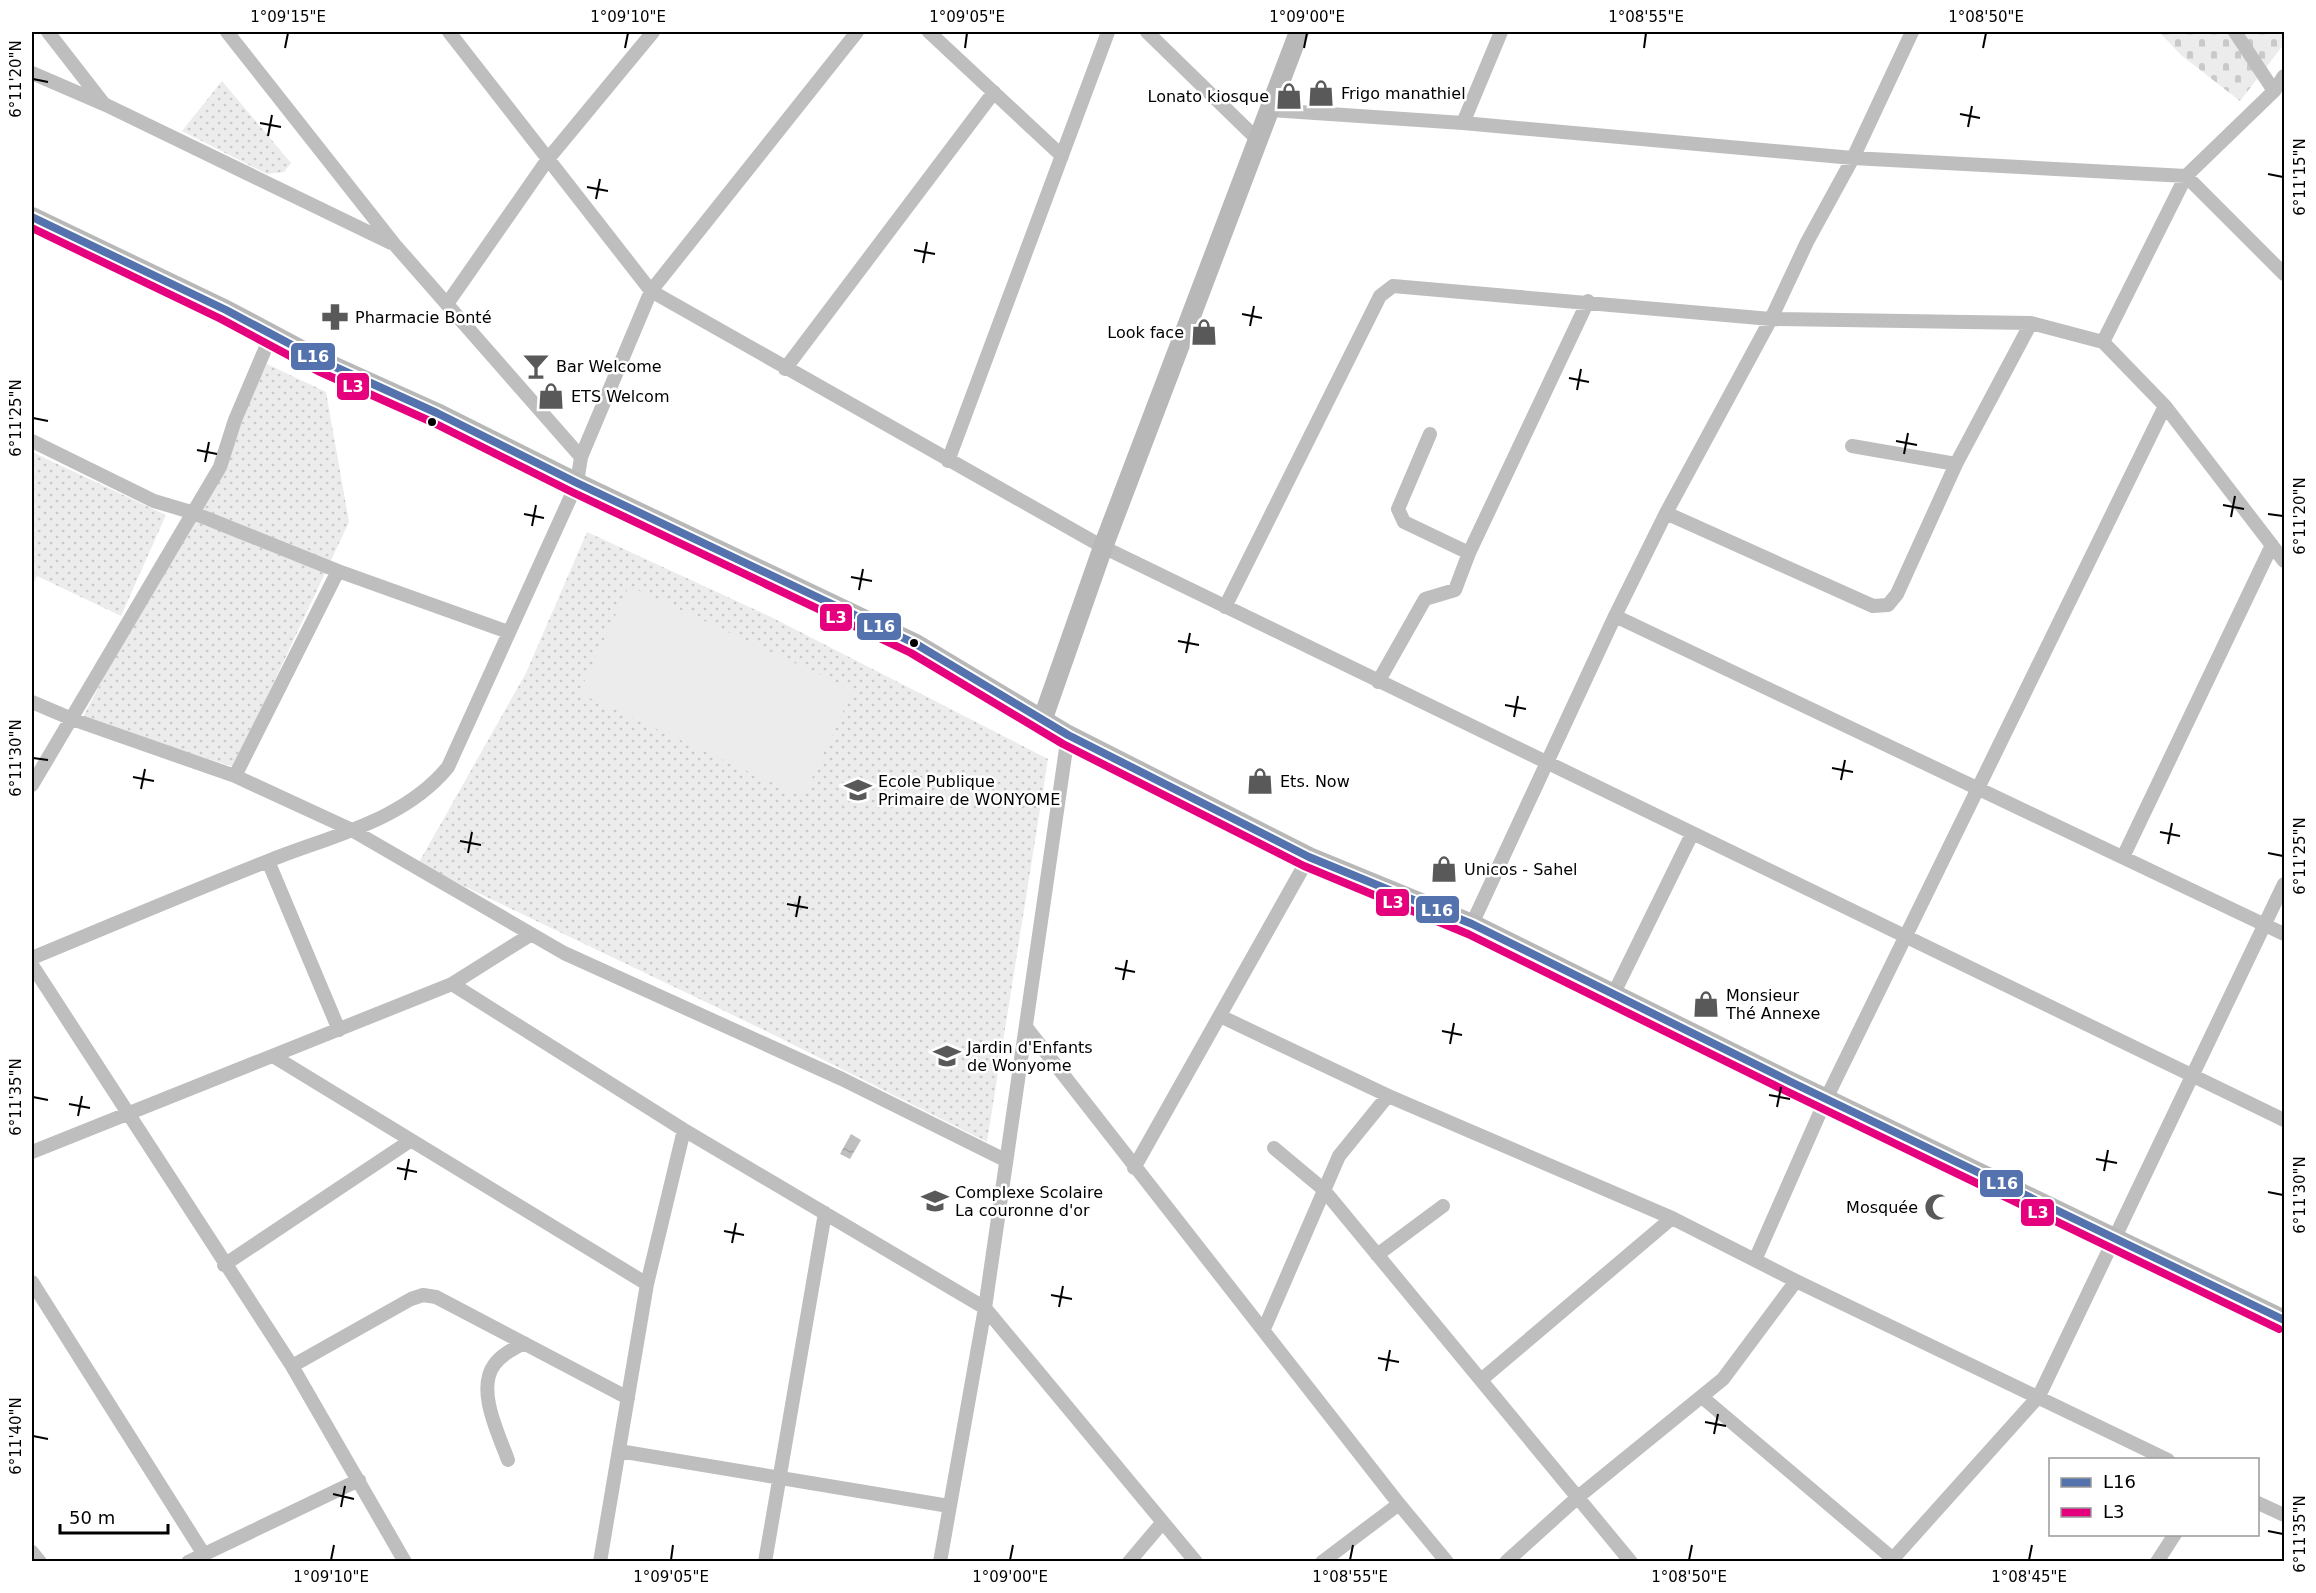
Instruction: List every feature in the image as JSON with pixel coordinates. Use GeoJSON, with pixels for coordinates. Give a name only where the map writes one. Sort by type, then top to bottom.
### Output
{"type":"FeatureCollection","features":[{"type":"Feature","properties":{"kind":"main road"},"geometry":{"type":"LineString","coordinates":[[1042,721],[1103,547],[1299,32]]}},
{"type":"Feature","properties":{"kind":"main road"},"geometry":{"type":"LineString","coordinates":[[32,217],[272,333],[322,361],[437,413],[577,483],[916,644],[1068,735],[1310,856],[1472,924],[1826,1099],[2284,1320]]}},
{"type":"Feature","properties":{"kind":"street"},"geometry":{"type":"LineString","coordinates":[[48,32],[106,105]]}},
{"type":"Feature","properties":{"kind":"street"},"geometry":{"type":"LineString","coordinates":[[227,32],[395,245],[580,457]]}},
{"type":"Feature","properties":{"kind":"street"},"geometry":{"type":"LineString","coordinates":[[449,32],[651,291],[785,369],[1103,547],[2284,1120]]}},
{"type":"Feature","properties":{"kind":"street"},"geometry":{"type":"LineString","coordinates":[[447,304],[548,159],[652,32]]}},
{"type":"Feature","properties":{"kind":"street"},"geometry":{"type":"LineString","coordinates":[[32,958],[268,861],[384,817],[417,798],[442,774],[577,483],[580,457],[651,291],[857,32]]}},
{"type":"Feature","properties":{"kind":"street"},"geometry":{"type":"LineString","coordinates":[[929,32],[1062,156]]}},
{"type":"Feature","properties":{"kind":"street"},"geometry":{"type":"LineString","coordinates":[[948,461],[1108,32]]}},
{"type":"Feature","properties":{"kind":"street"},"geometry":{"type":"LineString","coordinates":[[1147,32],[1258,140]]}},
{"type":"Feature","properties":{"kind":"street"},"geometry":{"type":"LineString","coordinates":[[1463,123],[1501,32]]}},
{"type":"Feature","properties":{"kind":"street"},"geometry":{"type":"LineString","coordinates":[[1472,924],[1615,616],[1666,513],[1771,319],[1807,242],[1853,158],[1912,32]]}},
{"type":"Feature","properties":{"kind":"street"},"geometry":{"type":"LineString","coordinates":[[2235,32],[2274,91]]}},
{"type":"Feature","properties":{"kind":"street"},"geometry":{"type":"LineString","coordinates":[[32,73],[106,105],[395,245]]}},
{"type":"Feature","properties":{"kind":"street"},"geometry":{"type":"LineString","coordinates":[[2103,342],[2186,176],[2274,91],[2284,76]]}},
{"type":"Feature","properties":{"kind":"street"},"geometry":{"type":"LineString","coordinates":[[785,369],[994,92]]}},
{"type":"Feature","properties":{"kind":"street"},"geometry":{"type":"LineString","coordinates":[[1270,110],[1463,123],[1853,158],[2186,176],[2284,274]]}},
{"type":"Feature","properties":{"kind":"street"},"geometry":{"type":"LineString","coordinates":[[1225,607],[1386,289],[1393,286],[1771,319],[2031,322],[2103,342],[2165,406],[2284,561]]}},
{"type":"Feature","properties":{"kind":"street"},"geometry":{"type":"LineString","coordinates":[[1378,682],[1425,599],[1448,595],[1455,590],[1469,553],[1588,302]]}},
{"type":"Feature","properties":{"kind":"street"},"geometry":{"type":"LineString","coordinates":[[1666,513],[1873,606],[1888,605],[1897,594],[1956,464],[2031,322]]}},
{"type":"Feature","properties":{"kind":"street"},"geometry":{"type":"LineString","coordinates":[[32,785],[191,512],[220,467],[235,420],[272,333]]}},
{"type":"Feature","properties":{"kind":"street"},"geometry":{"type":"LineString","coordinates":[[1755,1260],[1826,1099],[2165,406]]}},
{"type":"Feature","properties":{"kind":"street"},"geometry":{"type":"LineString","coordinates":[[1430,434],[1398,508],[1400,516],[1404,522],[1469,553]]}},
{"type":"Feature","properties":{"kind":"street"},"geometry":{"type":"LineString","coordinates":[[32,441],[136,493],[191,512],[338,572],[508,632]]}},
{"type":"Feature","properties":{"kind":"street"},"geometry":{"type":"LineString","coordinates":[[1852,446],[1956,464]]}},
{"type":"Feature","properties":{"kind":"street"},"geometry":{"type":"LineString","coordinates":[[2123,857],[2272,545]]}},
{"type":"Feature","properties":{"kind":"street"},"geometry":{"type":"LineString","coordinates":[[235,776],[338,572]]}},
{"type":"Feature","properties":{"kind":"street"},"geometry":{"type":"LineString","coordinates":[[1615,616],[2284,934]]}},
{"type":"Feature","properties":{"kind":"street"},"geometry":{"type":"LineString","coordinates":[[32,702],[72,719],[235,776],[350,829],[564,953],[842,1079],[1005,1160]]}},
{"type":"Feature","properties":{"kind":"street"},"geometry":{"type":"LineString","coordinates":[[940,1562],[985,1308],[1068,735]]}},
{"type":"Feature","properties":{"kind":"street"},"geometry":{"type":"LineString","coordinates":[[1613,994],[1692,834]]}},
{"type":"Feature","properties":{"kind":"street"},"geometry":{"type":"LineString","coordinates":[[1134,1168],[1310,856]]}},
{"type":"Feature","properties":{"kind":"street"},"geometry":{"type":"LineString","coordinates":[[268,861],[339,1030]]}},
{"type":"Feature","properties":{"kind":"street"},"geometry":{"type":"LineString","coordinates":[[1702,1396],[1891,1560],[2039,1396],[2284,884]]}},
{"type":"Feature","properties":{"kind":"street"},"geometry":{"type":"LineString","coordinates":[[32,1152],[452,984],[530,935]]}},
{"type":"Feature","properties":{"kind":"street"},"geometry":{"type":"LineString","coordinates":[[32,965],[224,1265],[292,1366],[405,1562]]}},
{"type":"Feature","properties":{"kind":"street"},"geometry":{"type":"LineString","coordinates":[[452,984],[684,1130],[985,1308],[1196,1562]]}},
{"type":"Feature","properties":{"kind":"street"},"geometry":{"type":"LineString","coordinates":[[1220,1016],[1393,1098],[1672,1218],[1796,1281],[2164,1458]]}},
{"type":"Feature","properties":{"kind":"street"},"geometry":{"type":"LineString","coordinates":[[1026,1028],[1134,1168],[1447,1562]]}},
{"type":"Feature","properties":{"kind":"street"},"geometry":{"type":"LineString","coordinates":[[273,1056],[647,1284]]}},
{"type":"Feature","properties":{"kind":"street"},"geometry":{"type":"LineString","coordinates":[[1264,1329],[1323,1189],[1350,1142],[1386,1098],[1393,1098]]}},
{"type":"Feature","properties":{"kind":"street"},"geometry":{"type":"LineString","coordinates":[[600,1562],[647,1284],[684,1130]]}},
{"type":"Feature","properties":{"kind":"street"},"geometry":{"type":"LineString","coordinates":[[224,1265],[410,1141]]}},
{"type":"Feature","properties":{"kind":"street"},"geometry":{"type":"LineString","coordinates":[[1275,1148],[1323,1189],[1631,1562]]}},
{"type":"Feature","properties":{"kind":"street"},"geometry":{"type":"LineString","coordinates":[[1377,1255],[1443,1206]]}},
{"type":"Feature","properties":{"kind":"street"},"geometry":{"type":"LineString","coordinates":[[765,1562],[825,1213]]}},
{"type":"Feature","properties":{"kind":"street"},"geometry":{"type":"LineString","coordinates":[[1480,1380],[1672,1218]]}},
{"type":"Feature","properties":{"kind":"street"},"geometry":{"type":"LineString","coordinates":[[1506,1562],[1578,1497],[1723,1379],[1796,1281]]}},
{"type":"Feature","properties":{"kind":"street"},"geometry":{"type":"LineString","coordinates":[[32,1282],[203,1553]]}},
{"type":"Feature","properties":{"kind":"street"},"geometry":{"type":"LineString","coordinates":[[292,1366],[411,1299],[423,1295],[436,1297],[628,1398]]}},
{"type":"Feature","properties":{"kind":"street"},"geometry":{"type":"LineString","coordinates":[[508,1460],[488,1407],[489,1382],[492,1367],[502,1355],[524,1343]]}},
{"type":"Feature","properties":{"kind":"street"},"geometry":{"type":"LineString","coordinates":[[619,1451],[949,1506]]}},
{"type":"Feature","properties":{"kind":"street"},"geometry":{"type":"LineString","coordinates":[[188,1562],[359,1480]]}},
{"type":"Feature","properties":{"kind":"street"},"geometry":{"type":"LineString","coordinates":[[2259,1503],[2284,1515]]}},
{"type":"Feature","properties":{"kind":"street"},"geometry":{"type":"LineString","coordinates":[[1322,1562],[1399,1504]]}},
{"type":"Feature","properties":{"kind":"street"},"geometry":{"type":"LineString","coordinates":[[1129,1562],[1162,1523]]}},
{"type":"Feature","properties":{"kind":"street"},"geometry":{"type":"LineString","coordinates":[[2157,1562],[2174,1536]]}},
{"type":"Feature","properties":{"kind":"street"},"geometry":{"type":"LineString","coordinates":[[32,1552],[40,1562]]}},
{"type":"Feature","properties":{"kind":"green space"},"geometry":{"type":"Polygon","coordinates":[[[2159,32],[2284,32],[2284,44],[2240,101],[2181,55],[2159,32]]]}},
{"type":"Feature","properties":{"kind":"green space"},"geometry":{"type":"Polygon","coordinates":[[[222,81],[291,163],[284,172],[267,174],[182,131],[222,81]]]}},
{"type":"Feature","properties":{"kind":"green space"},"geometry":{"type":"Polygon","coordinates":[[[267,364],[326,392],[349,522],[234,767],[82,719],[267,364]]]}},
{"type":"Feature","properties":{"kind":"green space"},"geometry":{"type":"Polygon","coordinates":[[[32,452],[166,515],[121,616],[37,576],[32,586],[32,452]]]}},
{"type":"Feature","properties":{"kind":"green space"},"geometry":{"type":"Polygon","coordinates":[[[587,532],[771,617],[1048,759],[987,1142],[764,1030],[418,864],[526,673],[587,532]]]}},
{"type":"Feature","properties":{"kind":"green space"},"geometry":{"type":"Polygon","coordinates":[[[629,586],[853,690],[803,797],[579,693],[629,586]]]}},
{"type":"Feature","properties":{"kind":"water"},"geometry":{"type":"Polygon","coordinates":[[[851,1134],[861,1140],[850,1159],[840,1154],[851,1134]]]}},
{"type":"Feature","properties":{"kind":"transit line","name":"L16"},"geometry":{"type":"LineString","coordinates":[[32,217],[226,310],[322,361],[437,413],[577,483],[916,644],[1068,735],[1309,857],[1472,924],[1791,1082],[2284,1320]]}},
{"type":"Feature","properties":{"kind":"transit line","name":"L3"},"geometry":{"type":"LineString","coordinates":[[32,228],[221,319],[318,371],[432,422],[572,492],[911,653],[1063,744],[1304,866],[1468,934],[1786,1091],[2279,1329]]}},
{"type":"Feature","properties":{"kind":"place","name":"Frigo manathiel"},"geometry":{"type":"Point","coordinates":[1321,93]}},
{"type":"Feature","properties":{"kind":"place","name":"Lonato kiosque"},"geometry":{"type":"Point","coordinates":[1289,96]}},
{"type":"Feature","properties":{"kind":"place","name":"Pharmacie Bonté"},"geometry":{"type":"Point","coordinates":[335,317]}},
{"type":"Feature","properties":{"kind":"place","name":"Look face"},"geometry":{"type":"Point","coordinates":[1204,332]}},
{"type":"Feature","properties":{"kind":"place","name":"Bar Welcome"},"geometry":{"type":"Point","coordinates":[536,366]}},
{"type":"Feature","properties":{"kind":"place","name":"ETS Welcom"},"geometry":{"type":"Point","coordinates":[551,396]}},
{"type":"Feature","properties":{"kind":"place","name":"Ets. Now"},"geometry":{"type":"Point","coordinates":[1260,781]}},
{"type":"Feature","properties":{"kind":"place","name":"Ecole Publique Primaire de WONYOME"},"geometry":{"type":"Point","coordinates":[858,790]}},
{"type":"Feature","properties":{"kind":"place","name":"Unicos - Sahel"},"geometry":{"type":"Point","coordinates":[1444,869]}},
{"type":"Feature","properties":{"kind":"place","name":"Monsieur Thé Annexe"},"geometry":{"type":"Point","coordinates":[1706,1004]}},
{"type":"Feature","properties":{"kind":"place","name":"Jardin d'Enfants de Wonyome"},"geometry":{"type":"Point","coordinates":[947,1056]}},
{"type":"Feature","properties":{"kind":"place","name":"Complexe Scolaire La couronne d'or"},"geometry":{"type":"Point","coordinates":[935,1201]}},
{"type":"Feature","properties":{"kind":"place","name":"Mosquée"},"geometry":{"type":"Point","coordinates":[1938,1207]}}]}
